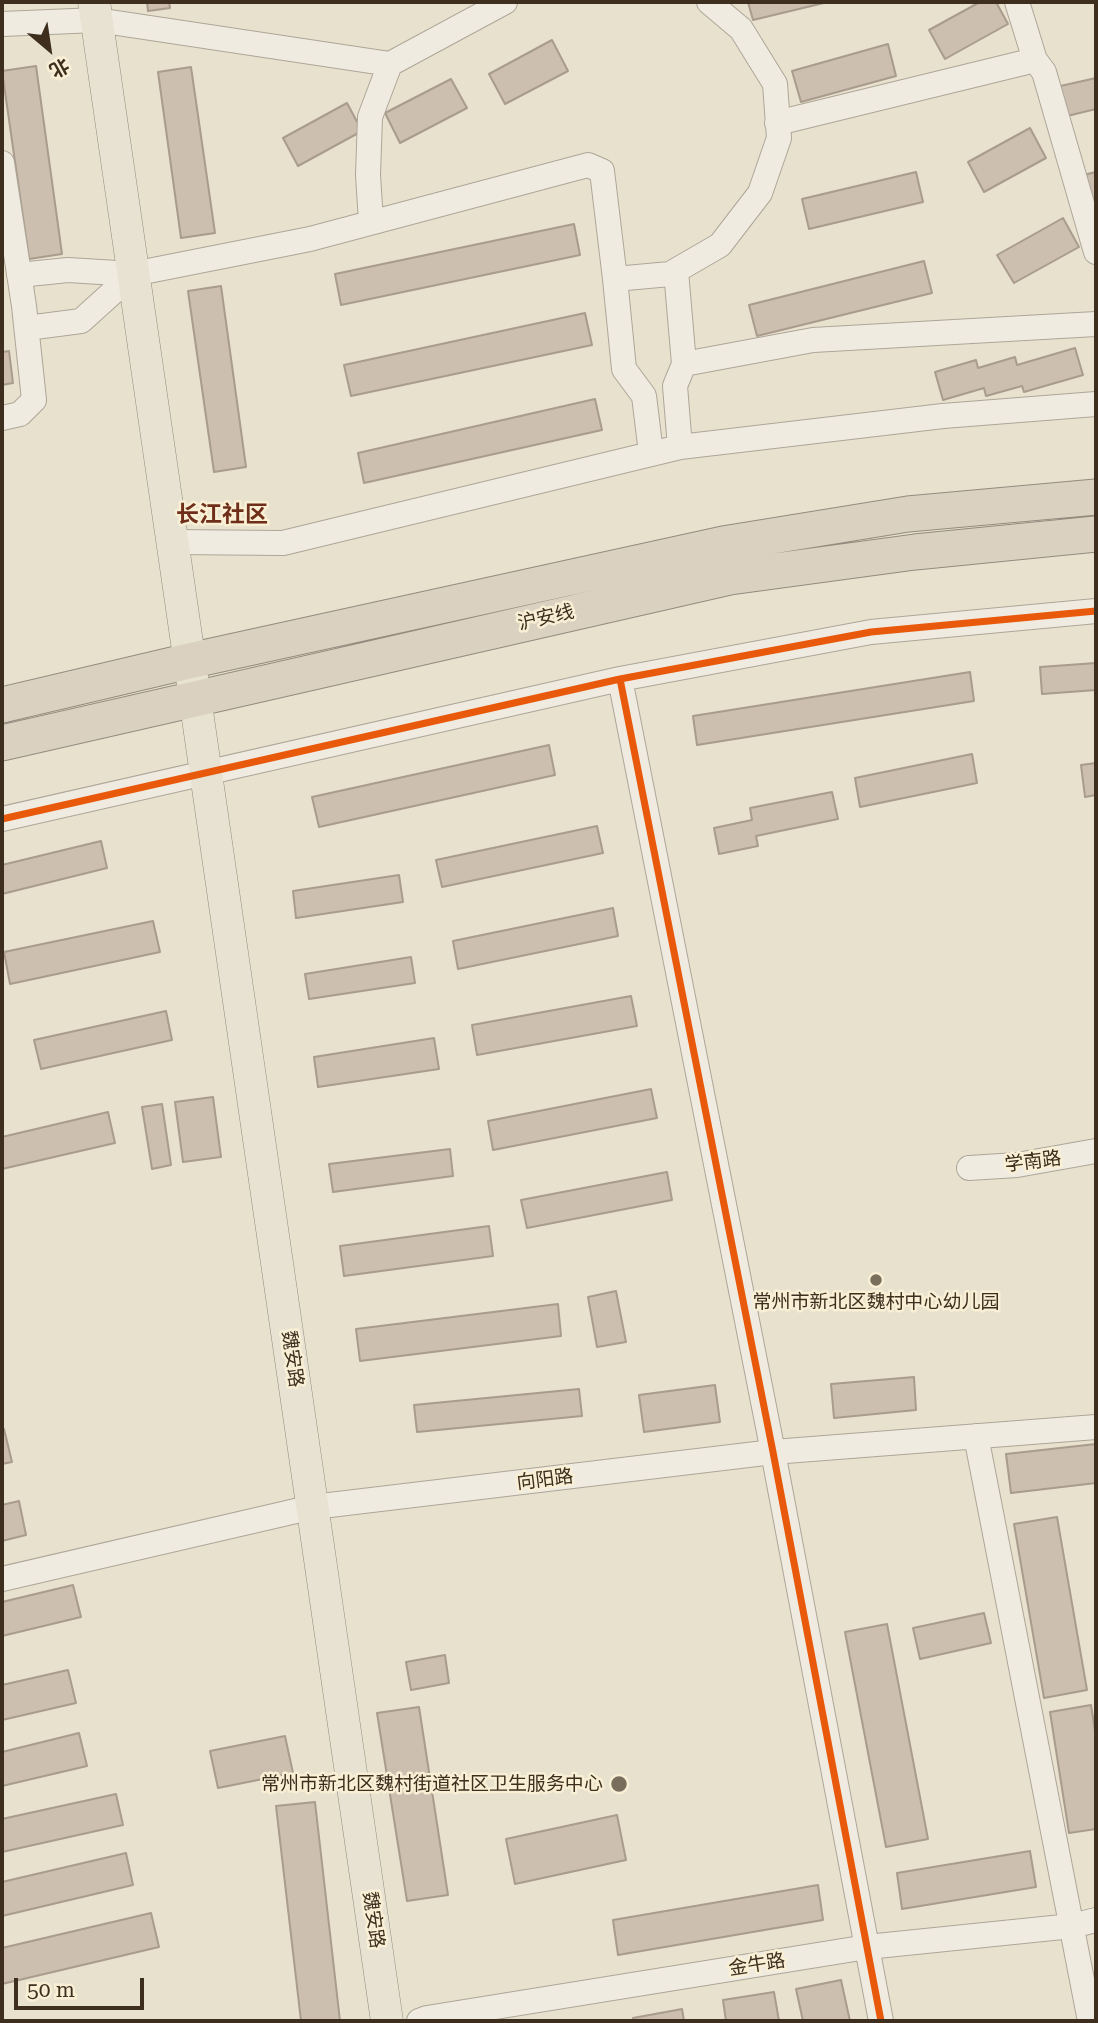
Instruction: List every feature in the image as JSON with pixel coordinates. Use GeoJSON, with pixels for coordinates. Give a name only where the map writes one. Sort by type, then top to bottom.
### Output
{"type":"FeatureCollection","features":[{"type":"Feature","properties":{"kind":"highway","name":"沪安线"},"geometry":{"type":"LineString","coordinates":[[2,705],[189,661],[723,544],[908,514],[1096,497]]}},
{"type":"Feature","properties":{"kind":"highway","name":"沪安线"},"geometry":{"type":"LineString","coordinates":[[2,743],[194,697],[730,577],[915,552],[1096,534]]}},
{"type":"Feature","properties":{"kind":"main road","name":"魏安路"},"geometry":{"type":"LineString","coordinates":[[96,11],[387,2021]]}},
{"type":"Feature","properties":{"kind":"street"},"geometry":{"type":"LineString","coordinates":[[2,24],[96,11],[390,64],[505,2]]}},
{"type":"Feature","properties":{"kind":"street"},"geometry":{"type":"LineString","coordinates":[[615,279],[670,274],[720,245],[760,193],[779,138],[775,84],[741,29],[709,2]]}},
{"type":"Feature","properties":{"kind":"street"},"geometry":{"type":"LineString","coordinates":[[1017,2],[1035,60],[1044,72],[1091,214],[1096,252]]}},
{"type":"Feature","properties":{"kind":"street"},"geometry":{"type":"LineString","coordinates":[[777,123],[1035,60]]}},
{"type":"Feature","properties":{"kind":"street"},"geometry":{"type":"LineString","coordinates":[[371,222],[368,175],[370,117],[390,64]]}},
{"type":"Feature","properties":{"kind":"street"},"geometry":{"type":"LineString","coordinates":[[2,163],[19,275],[18,314],[34,400],[20,414],[2,418]]}},
{"type":"Feature","properties":{"kind":"street"},"geometry":{"type":"LineString","coordinates":[[19,275],[68,270],[133,274],[310,239],[588,165],[602,171],[624,369],[644,396],[651,453]]}},
{"type":"Feature","properties":{"kind":"street"},"geometry":{"type":"LineString","coordinates":[[676,271],[680,447]]}},
{"type":"Feature","properties":{"kind":"street"},"geometry":{"type":"LineString","coordinates":[[18,314],[81,321],[133,274]]}},
{"type":"Feature","properties":{"kind":"street"},"geometry":{"type":"LineString","coordinates":[[640,390],[680,375],[813,341],[1096,324]]}},
{"type":"Feature","properties":{"kind":"street"},"geometry":{"type":"LineString","coordinates":[[172,542],[283,543],[680,447],[943,416],[1096,404]]}},
{"type":"Feature","properties":{"kind":"street"},"geometry":{"type":"LineString","coordinates":[[2,819],[620,679],[871,632],[1096,611]]}},
{"type":"Feature","properties":{"kind":"street"},"geometry":{"type":"LineString","coordinates":[[620,679],[773,1452],[881,2021]]}},
{"type":"Feature","properties":{"kind":"street","name":"学南路"},"geometry":{"type":"LineString","coordinates":[[969,1168],[1017,1165],[1096,1151]]}},
{"type":"Feature","properties":{"kind":"street","name":"向阳路"},"geometry":{"type":"LineString","coordinates":[[2,1579],[313,1507],[773,1452],[1096,1427]]}},
{"type":"Feature","properties":{"kind":"street"},"geometry":{"type":"LineString","coordinates":[[976,1436],[1090,2021]]}},
{"type":"Feature","properties":{"kind":"street","name":"金牛路"},"geometry":{"type":"LineString","coordinates":[[419,2021],[867,1947],[1072,1926],[1096,1920]]}},
{"type":"Feature","properties":{"kind":"building"},"geometry":{"type":"Polygon","coordinates":[[[147,2],[169,2],[170,8],[148,11],[147,2]]]}},
{"type":"Feature","properties":{"kind":"building"},"geometry":{"type":"Polygon","coordinates":[[[748,2],[828,2],[753,20],[748,2]]]}},
{"type":"Feature","properties":{"kind":"building"},"geometry":{"type":"Polygon","coordinates":[[[980,2],[996,2],[1008,24],[945,59],[929,30],[980,2]]]}},
{"type":"Feature","properties":{"kind":"building"},"geometry":{"type":"Polygon","coordinates":[[[552,40],[568,71],[505,104],[489,74],[552,40]]]}},
{"type":"Feature","properties":{"kind":"building"},"geometry":{"type":"Polygon","coordinates":[[[888,44],[896,76],[801,102],[792,71],[888,44]]]}},
{"type":"Feature","properties":{"kind":"building"},"geometry":{"type":"Polygon","coordinates":[[[36,66],[62,254],[29,259],[2,71],[36,66]]]}},
{"type":"Feature","properties":{"kind":"building"},"geometry":{"type":"Polygon","coordinates":[[[191,67],[215,233],[181,238],[158,72],[191,67]]]}},
{"type":"Feature","properties":{"kind":"building"},"geometry":{"type":"Polygon","coordinates":[[[1096,78],[1096,109],[1063,117],[1056,87],[1096,78]]]}},
{"type":"Feature","properties":{"kind":"building"},"geometry":{"type":"Polygon","coordinates":[[[451,79],[467,108],[400,143],[385,113],[451,79]]]}},
{"type":"Feature","properties":{"kind":"building"},"geometry":{"type":"Polygon","coordinates":[[[347,103],[362,131],[298,166],[283,138],[347,103]]]}},
{"type":"Feature","properties":{"kind":"building"},"geometry":{"type":"Polygon","coordinates":[[[1030,128],[1046,158],[984,192],[968,162],[1030,128]]]}},
{"type":"Feature","properties":{"kind":"building"},"geometry":{"type":"Polygon","coordinates":[[[916,172],[923,202],[809,229],[802,199],[916,172]]]}},
{"type":"Feature","properties":{"kind":"building"},"geometry":{"type":"Polygon","coordinates":[[[1096,172],[1096,203],[1090,205],[1083,175],[1096,172]]]}},
{"type":"Feature","properties":{"kind":"building"},"geometry":{"type":"Polygon","coordinates":[[[1063,218],[1079,247],[1014,283],[997,255],[1063,218]]]}},
{"type":"Feature","properties":{"kind":"building"},"geometry":{"type":"Polygon","coordinates":[[[574,224],[580,255],[341,305],[335,274],[574,224]]]}},
{"type":"Feature","properties":{"kind":"building"},"geometry":{"type":"Polygon","coordinates":[[[924,261],[932,293],[757,336],[749,305],[924,261]]]}},
{"type":"Feature","properties":{"kind":"building"},"geometry":{"type":"Polygon","coordinates":[[[221,286],[246,467],[214,472],[188,291],[221,286]]]}},
{"type":"Feature","properties":{"kind":"building"},"geometry":{"type":"Polygon","coordinates":[[[585,313],[592,345],[351,396],[344,365],[585,313]]]}},
{"type":"Feature","properties":{"kind":"building"},"geometry":{"type":"Polygon","coordinates":[[[1075,348],[1083,375],[1024,392],[1022,386],[986,396],[984,388],[943,400],[935,372],[976,360],[978,368],[1015,357],[1017,365],[1075,348]]]}},
{"type":"Feature","properties":{"kind":"building"},"geometry":{"type":"Polygon","coordinates":[[[9,351],[13,383],[2,385],[2,352],[9,351]]]}},
{"type":"Feature","properties":{"kind":"building"},"geometry":{"type":"Polygon","coordinates":[[[595,399],[602,430],[364,483],[358,453],[595,399]]]}},
{"type":"Feature","properties":{"kind":"building"},"geometry":{"type":"Polygon","coordinates":[[[1096,663],[1096,690],[1042,694],[1040,667],[1096,663]]]}},
{"type":"Feature","properties":{"kind":"building"},"geometry":{"type":"Polygon","coordinates":[[[970,672],[974,701],[697,745],[693,716],[970,672]]]}},
{"type":"Feature","properties":{"kind":"building"},"geometry":{"type":"Polygon","coordinates":[[[549,745],[555,775],[319,827],[312,797],[549,745]]]}},
{"type":"Feature","properties":{"kind":"building"},"geometry":{"type":"Polygon","coordinates":[[[972,754],[977,783],[860,807],[855,778],[972,754]]]}},
{"type":"Feature","properties":{"kind":"building"},"geometry":{"type":"Polygon","coordinates":[[[1096,763],[1096,795],[1085,797],[1081,765],[1096,763]]]}},
{"type":"Feature","properties":{"kind":"building"},"geometry":{"type":"Polygon","coordinates":[[[832,792],[838,819],[756,836],[758,846],[719,854],[714,828],[752,820],[750,808],[832,792]]]}},
{"type":"Feature","properties":{"kind":"building"},"geometry":{"type":"Polygon","coordinates":[[[597,826],[603,853],[442,887],[436,860],[597,826]]]}},
{"type":"Feature","properties":{"kind":"building"},"geometry":{"type":"Polygon","coordinates":[[[101,841],[107,868],[2,894],[2,865],[101,841]]]}},
{"type":"Feature","properties":{"kind":"building"},"geometry":{"type":"Polygon","coordinates":[[[399,875],[403,902],[296,918],[293,891],[399,875]]]}},
{"type":"Feature","properties":{"kind":"building"},"geometry":{"type":"Polygon","coordinates":[[[613,908],[618,936],[458,969],[453,941],[613,908]]]}},
{"type":"Feature","properties":{"kind":"building"},"geometry":{"type":"Polygon","coordinates":[[[153,921],[160,952],[10,984],[4,952],[153,921]]]}},
{"type":"Feature","properties":{"kind":"building"},"geometry":{"type":"Polygon","coordinates":[[[411,957],[415,983],[309,999],[305,974],[411,957]]]}},
{"type":"Feature","properties":{"kind":"building"},"geometry":{"type":"Polygon","coordinates":[[[631,996],[637,1026],[477,1055],[472,1025],[631,996]]]}},
{"type":"Feature","properties":{"kind":"building"},"geometry":{"type":"Polygon","coordinates":[[[166,1011],[172,1040],[41,1069],[34,1040],[166,1011]]]}},
{"type":"Feature","properties":{"kind":"building"},"geometry":{"type":"Polygon","coordinates":[[[434,1038],[439,1069],[318,1087],[314,1057],[434,1038]]]}},
{"type":"Feature","properties":{"kind":"building"},"geometry":{"type":"Polygon","coordinates":[[[651,1089],[657,1118],[493,1150],[488,1121],[651,1089]]]}},
{"type":"Feature","properties":{"kind":"building"},"geometry":{"type":"Polygon","coordinates":[[[213,1097],[221,1157],[183,1162],[175,1102],[213,1097]]]}},
{"type":"Feature","properties":{"kind":"building"},"geometry":{"type":"Polygon","coordinates":[[[162,1104],[171,1165],[152,1169],[142,1107],[162,1104]]]}},
{"type":"Feature","properties":{"kind":"building"},"geometry":{"type":"Polygon","coordinates":[[[108,1112],[115,1143],[2,1169],[2,1137],[108,1112]]]}},
{"type":"Feature","properties":{"kind":"building"},"geometry":{"type":"Polygon","coordinates":[[[450,1149],[453,1176],[333,1192],[329,1164],[450,1149]]]}},
{"type":"Feature","properties":{"kind":"building"},"geometry":{"type":"Polygon","coordinates":[[[667,1172],[672,1200],[527,1228],[521,1200],[667,1172]]]}},
{"type":"Feature","properties":{"kind":"building"},"geometry":{"type":"Polygon","coordinates":[[[489,1226],[493,1256],[344,1276],[340,1246],[489,1226]]]}},
{"type":"Feature","properties":{"kind":"building"},"geometry":{"type":"Polygon","coordinates":[[[616,1291],[626,1342],[597,1347],[588,1297],[616,1291]]]}},
{"type":"Feature","properties":{"kind":"building"},"geometry":{"type":"Polygon","coordinates":[[[558,1304],[561,1336],[360,1361],[356,1329],[558,1304]]]}},
{"type":"Feature","properties":{"kind":"building"},"geometry":{"type":"Polygon","coordinates":[[[914,1377],[916,1410],[834,1418],[831,1384],[914,1377]]]}},
{"type":"Feature","properties":{"kind":"building"},"geometry":{"type":"Polygon","coordinates":[[[715,1385],[720,1422],[644,1432],[639,1395],[715,1385]]]}},
{"type":"Feature","properties":{"kind":"building"},"geometry":{"type":"Polygon","coordinates":[[[579,1389],[582,1416],[417,1432],[414,1405],[579,1389]]]}},
{"type":"Feature","properties":{"kind":"building"},"geometry":{"type":"Polygon","coordinates":[[[4,1429],[12,1462],[2,1464],[2,1430],[4,1429]]]}},
{"type":"Feature","properties":{"kind":"building"},"geometry":{"type":"Polygon","coordinates":[[[1096,1444],[1096,1483],[1011,1493],[1006,1454],[1096,1444]]]}},
{"type":"Feature","properties":{"kind":"building"},"geometry":{"type":"Polygon","coordinates":[[[19,1501],[26,1535],[2,1541],[2,1505],[19,1501]]]}},
{"type":"Feature","properties":{"kind":"building"},"geometry":{"type":"Polygon","coordinates":[[[1057,1517],[1087,1690],[1044,1698],[1014,1524],[1057,1517]]]}},
{"type":"Feature","properties":{"kind":"building"},"geometry":{"type":"Polygon","coordinates":[[[73,1585],[81,1617],[2,1636],[2,1602],[73,1585]]]}},
{"type":"Feature","properties":{"kind":"building"},"geometry":{"type":"Polygon","coordinates":[[[984,1613],[991,1643],[920,1659],[913,1628],[984,1613]]]}},
{"type":"Feature","properties":{"kind":"building"},"geometry":{"type":"Polygon","coordinates":[[[887,1624],[928,1839],[886,1847],[845,1632],[887,1624]]]}},
{"type":"Feature","properties":{"kind":"building"},"geometry":{"type":"Polygon","coordinates":[[[445,1655],[449,1683],[411,1690],[406,1662],[445,1655]]]}},
{"type":"Feature","properties":{"kind":"building"},"geometry":{"type":"Polygon","coordinates":[[[68,1670],[76,1703],[2,1720],[2,1685],[68,1670]]]}},
{"type":"Feature","properties":{"kind":"building"},"geometry":{"type":"Polygon","coordinates":[[[1091,1705],[1096,1737],[1096,1829],[1069,1833],[1050,1712],[1091,1705]]]}},
{"type":"Feature","properties":{"kind":"building"},"geometry":{"type":"Polygon","coordinates":[[[419,1707],[448,1895],[407,1901],[377,1713],[419,1707]]]}},
{"type":"Feature","properties":{"kind":"building"},"geometry":{"type":"Polygon","coordinates":[[[79,1733],[87,1766],[2,1786],[2,1752],[79,1733]]]}},
{"type":"Feature","properties":{"kind":"building"},"geometry":{"type":"Polygon","coordinates":[[[285,1736],[293,1773],[218,1788],[210,1751],[285,1736]]]}},
{"type":"Feature","properties":{"kind":"building"},"geometry":{"type":"Polygon","coordinates":[[[116,1794],[123,1825],[2,1852],[2,1819],[116,1794]]]}},
{"type":"Feature","properties":{"kind":"building"},"geometry":{"type":"Polygon","coordinates":[[[315,1802],[340,2021],[301,2021],[276,1806],[315,1802]]]}},
{"type":"Feature","properties":{"kind":"building"},"geometry":{"type":"Polygon","coordinates":[[[617,1815],[626,1860],[515,1884],[506,1839],[617,1815]]]}},
{"type":"Feature","properties":{"kind":"building"},"geometry":{"type":"Polygon","coordinates":[[[1030,1851],[1036,1887],[902,1909],[897,1873],[1030,1851]]]}},
{"type":"Feature","properties":{"kind":"building"},"geometry":{"type":"Polygon","coordinates":[[[126,1853],[133,1885],[2,1916],[2,1882],[126,1853]]]}},
{"type":"Feature","properties":{"kind":"building"},"geometry":{"type":"Polygon","coordinates":[[[818,1885],[823,1920],[618,1955],[613,1920],[818,1885]]]}},
{"type":"Feature","properties":{"kind":"building"},"geometry":{"type":"Polygon","coordinates":[[[151,1913],[159,1947],[2,1984],[2,1948],[151,1913]]]}},
{"type":"Feature","properties":{"kind":"building"},"geometry":{"type":"Polygon","coordinates":[[[841,1980],[850,2021],[803,2021],[796,1989],[841,1980]]]}},
{"type":"Feature","properties":{"kind":"building"},"geometry":{"type":"Polygon","coordinates":[[[774,1992],[779,2021],[726,2021],[723,2000],[774,1992]]]}},
{"type":"Feature","properties":{"kind":"building"},"geometry":{"type":"Polygon","coordinates":[[[682,2009],[684,2021],[634,2021],[633,2018],[682,2009]]]}},
{"type":"Feature","properties":{"kind":"cycle path"},"geometry":{"type":"LineString","coordinates":[[2,819],[620,679],[871,632],[1096,611]]}},
{"type":"Feature","properties":{"kind":"cycle path"},"geometry":{"type":"LineString","coordinates":[[620,679],[773,1452],[881,2021]]}},
{"type":"Feature","properties":{"kind":"place","name":"常州市新北区魏村中心幼儿园"},"geometry":{"type":"Point","coordinates":[876,1280]}},
{"type":"Feature","properties":{"kind":"place","name":"常州市新北区魏村街道社区卫生服务中心"},"geometry":{"type":"Point","coordinates":[619,1784]}},
{"type":"Feature","properties":{"kind":"district","name":"长江社区"},"geometry":{"type":"Point","coordinates":[222,515]}}]}
